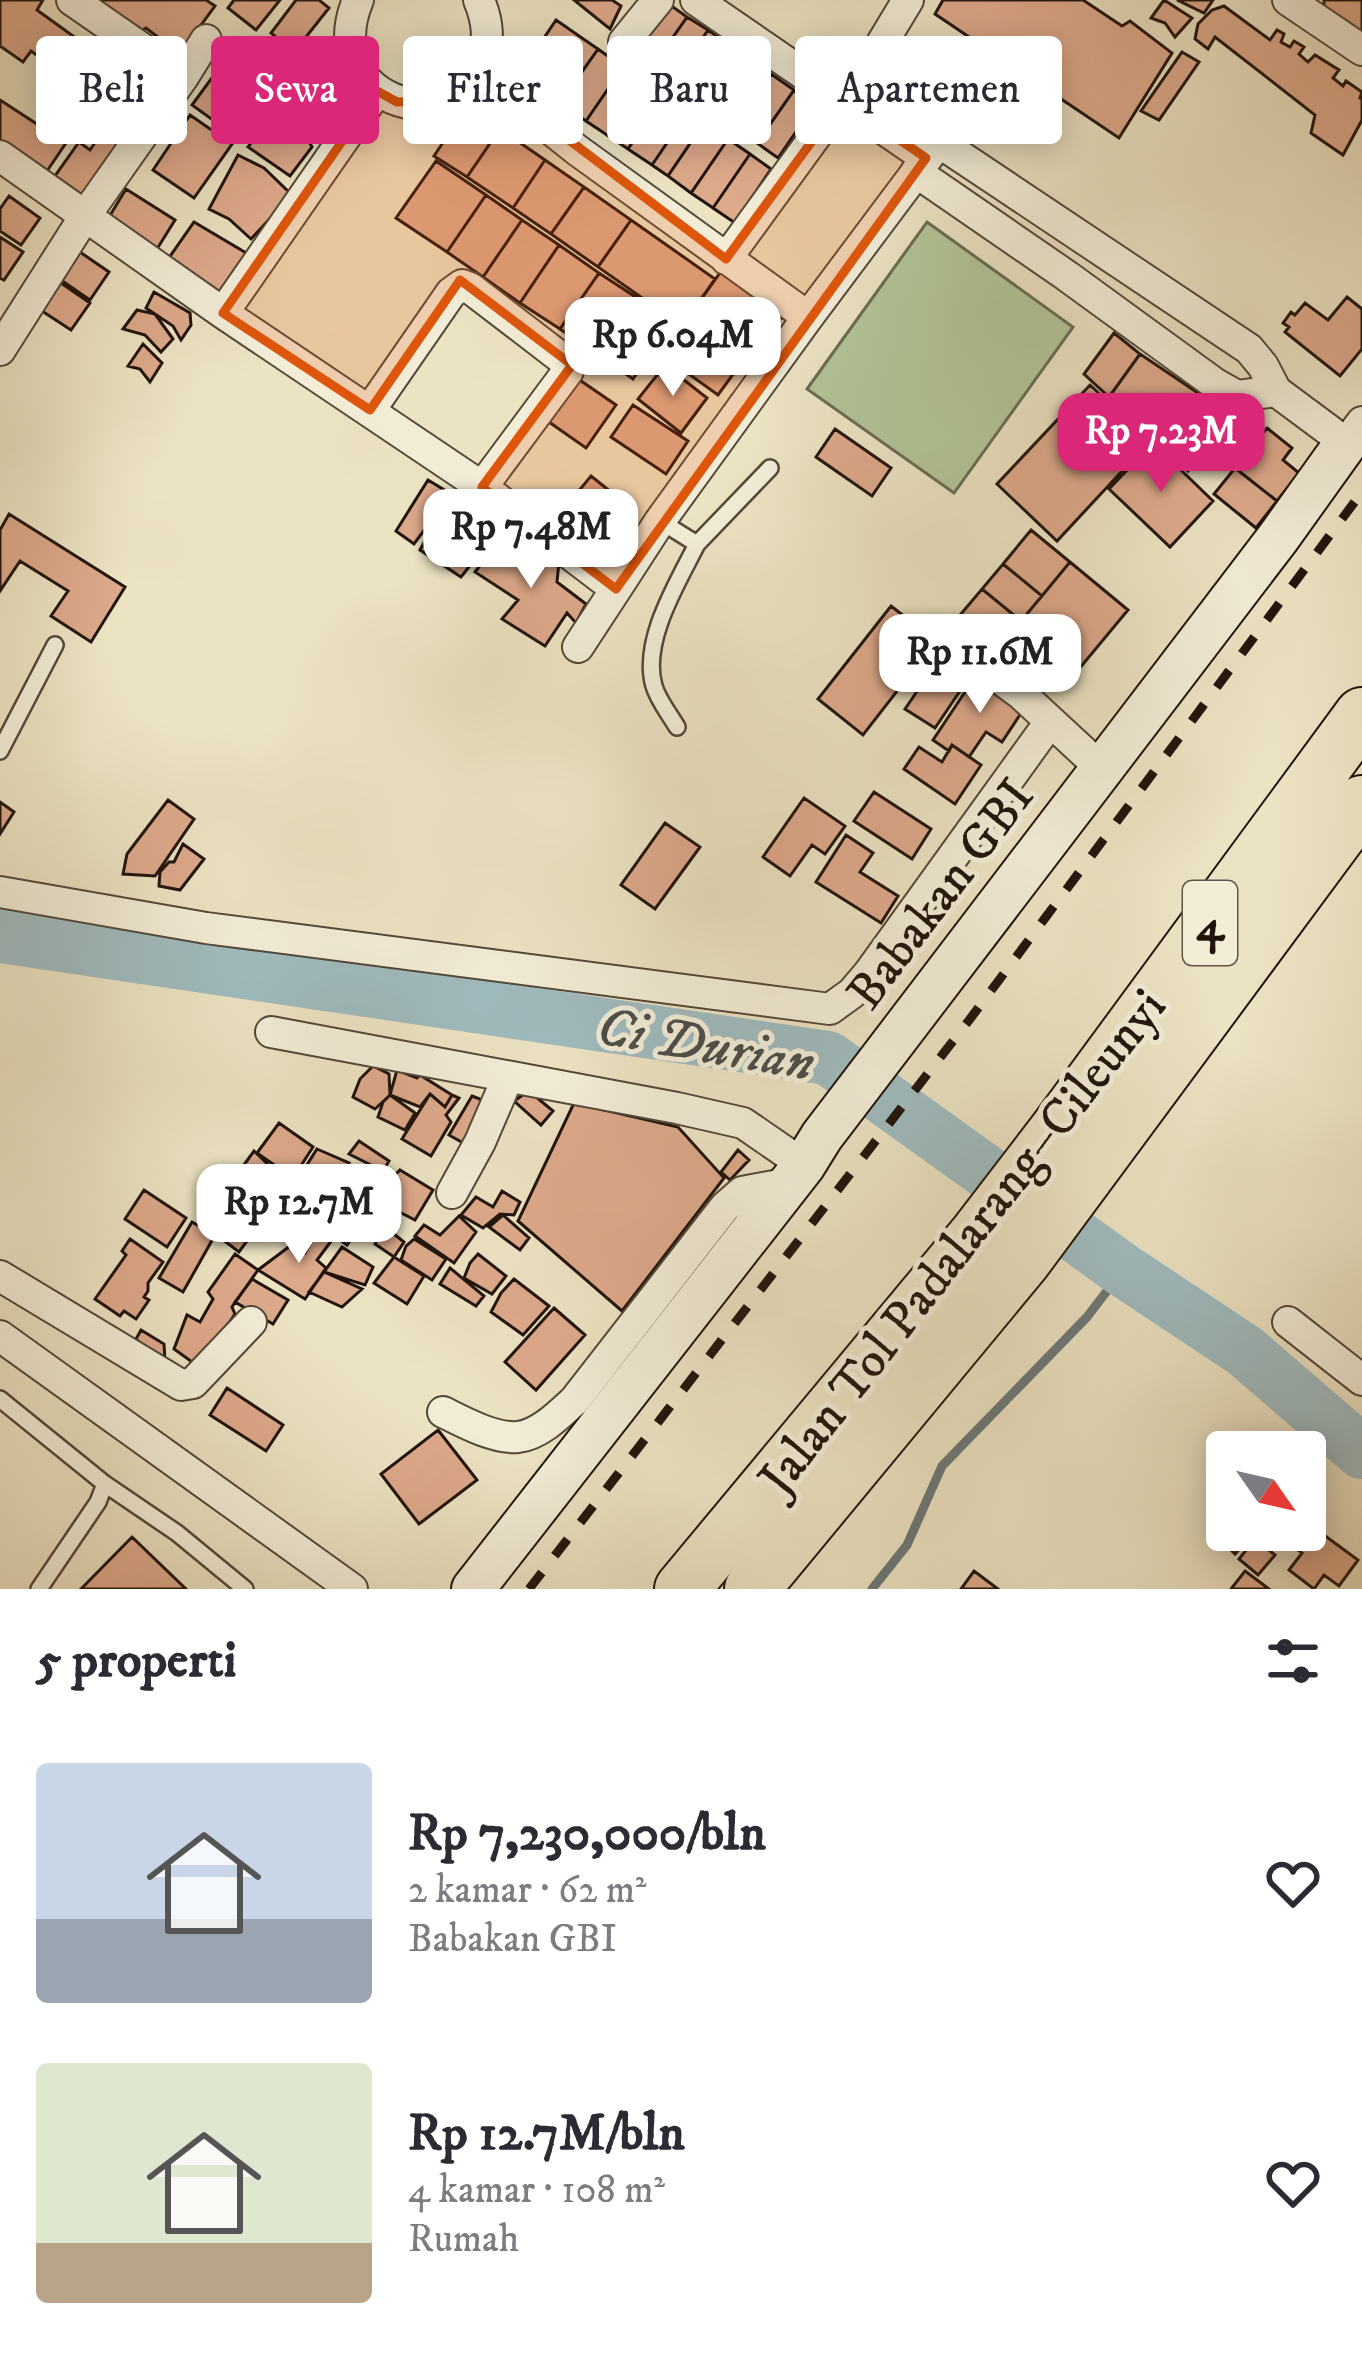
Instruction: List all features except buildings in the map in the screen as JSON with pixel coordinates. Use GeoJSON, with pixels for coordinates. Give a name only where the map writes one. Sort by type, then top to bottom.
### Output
{"type":"FeatureCollection","features":[{"type":"Feature","properties":{"kind":"highway","name":"Jalan Tol Padalarang–Cileunyi"},"geometry":{"type":"LineString","coordinates":[[752,1589],[1024,1260],[1078,1144],[1362,715]]}},
{"type":"Feature","properties":{"kind":"highway","name":"Jalan Tol Padalarang–Cileunyi"},"geometry":{"type":"LineString","coordinates":[[682,1589],[978,1233],[1078,1144],[1362,803]]}},
{"type":"Feature","properties":{"kind":"street"},"geometry":{"type":"LineString","coordinates":[[72,0],[124,36]]}},
{"type":"Feature","properties":{"kind":"street"},"geometry":{"type":"LineString","coordinates":[[350,36],[358,0]]}},
{"type":"Feature","properties":{"kind":"street"},"geometry":{"type":"LineString","coordinates":[[479,0],[488,36]]}},
{"type":"Feature","properties":{"kind":"street"},"geometry":{"type":"LineString","coordinates":[[629,36],[658,0]]}},
{"type":"Feature","properties":{"kind":"street","name":"Babakan GBI"},"geometry":{"type":"LineString","coordinates":[[696,0],[795,69]]}},
{"type":"Feature","properties":{"kind":"street"},"geometry":{"type":"LineString","coordinates":[[886,36],[908,0]]}},
{"type":"Feature","properties":{"kind":"street"},"geometry":{"type":"LineString","coordinates":[[1288,0],[1362,50]]}},
{"type":"Feature","properties":{"kind":"street"},"geometry":{"type":"LineString","coordinates":[[187,71],[206,40]]}},
{"type":"Feature","properties":{"kind":"street"},"geometry":{"type":"LineString","coordinates":[[0,350],[136,144]]}},
{"type":"Feature","properties":{"kind":"street"},"geometry":{"type":"LineString","coordinates":[[224,313],[340,144]]}},
{"type":"Feature","properties":{"kind":"street"},"geometry":{"type":"LineString","coordinates":[[569,144],[808,317]]}},
{"type":"Feature","properties":{"kind":"street"},"geometry":{"type":"LineString","coordinates":[[726,259],[810,144]]}},
{"type":"Feature","properties":{"kind":"street","name":"Babakan GBI"},"geometry":{"type":"LineString","coordinates":[[908,144],[1067,276],[1237,396],[1276,391]]}},
{"type":"Feature","properties":{"kind":"street"},"geometry":{"type":"LineString","coordinates":[[0,156],[482,488],[616,589]]}},
{"type":"Feature","properties":{"kind":"street"},"geometry":{"type":"LineString","coordinates":[[578,647],[660,521],[927,157]]}},
{"type":"Feature","properties":{"kind":"street","name":"Babakan GBI"},"geometry":{"type":"LineString","coordinates":[[473,1589],[806,1161],[1354,432],[1276,391],[1249,350],[1090,241],[927,157]]}},
{"type":"Feature","properties":{"kind":"street"},"geometry":{"type":"LineString","coordinates":[[1067,276],[1090,241]]}},
{"type":"Feature","properties":{"kind":"street"},"geometry":{"type":"LineString","coordinates":[[370,410],[451,293],[462,285],[470,288],[569,364],[482,488]]}},
{"type":"Feature","properties":{"kind":"street"},"geometry":{"type":"LineString","coordinates":[[938,633],[1021,694],[1101,768]]}},
{"type":"Feature","properties":{"kind":"street"},"geometry":{"type":"LineString","coordinates":[[0,892],[206,928],[830,1009],[869,973],[1050,722]]}},
{"type":"Feature","properties":{"kind":"street"},"geometry":{"type":"LineString","coordinates":[[271,1032],[743,1123],[806,1161]]}},
{"type":"Feature","properties":{"kind":"street"},"geometry":{"type":"LineString","coordinates":[[452,1193],[508,1077]]}},
{"type":"Feature","properties":{"kind":"street"},"geometry":{"type":"LineString","coordinates":[[443,1412],[476,1429],[519,1437],[551,1422],[575,1400],[725,1207],[742,1192],[806,1161]]}},
{"type":"Feature","properties":{"kind":"street"},"geometry":{"type":"LineString","coordinates":[[0,1276],[182,1384],[193,1383],[251,1322]]}},
{"type":"Feature","properties":{"kind":"street"},"geometry":{"type":"LineString","coordinates":[[1288,1322],[1362,1380]]}},
{"type":"Feature","properties":{"kind":"street"},"geometry":{"type":"LineString","coordinates":[[0,1336],[352,1589]]}},
{"type":"Feature","properties":{"kind":"lane"},"geometry":{"type":"LineString","coordinates":[[677,727],[655,687],[652,666],[659,621],[697,544],[770,468]]}},
{"type":"Feature","properties":{"kind":"lane"},"geometry":{"type":"LineString","coordinates":[[660,521],[697,544]]}},
{"type":"Feature","properties":{"kind":"lane"},"geometry":{"type":"LineString","coordinates":[[0,751],[56,645]]}},
{"type":"Feature","properties":{"kind":"lane"},"geometry":{"type":"LineString","coordinates":[[0,1399],[245,1589]]}},
{"type":"Feature","properties":{"kind":"lane"},"geometry":{"type":"LineString","coordinates":[[39,1589],[98,1502],[105,1484]]}},
{"type":"Feature","properties":{"kind":"highlighted area"},"geometry":{"type":"Polygon","coordinates":[[[478,71],[726,259],[842,100],[926,158],[616,589],[482,487],[572,365],[460,280],[370,410],[223,313],[377,91],[397,102],[443,100],[478,71]]]}},
{"type":"Feature","properties":{"kind":"green space"},"geometry":{"type":"Polygon","coordinates":[[[927,222],[1073,327],[954,493],[807,389],[927,222]]]}},
{"type":"Feature","properties":{"kind":"waterway","name":"Ci Durian"},"geometry":{"type":"LineString","coordinates":[[0,936],[828,1058],[1123,1270],[1245,1351],[1362,1452]]}},
{"type":"Feature","properties":{"kind":"waterway"},"geometry":{"type":"LineString","coordinates":[[872,1589],[907,1545],[942,1466],[1087,1317],[1123,1270]]}},
{"type":"Feature","properties":{"kind":"railway"},"geometry":{"type":"LineString","coordinates":[[529,1589],[970,1019],[1362,492]]}}]}
